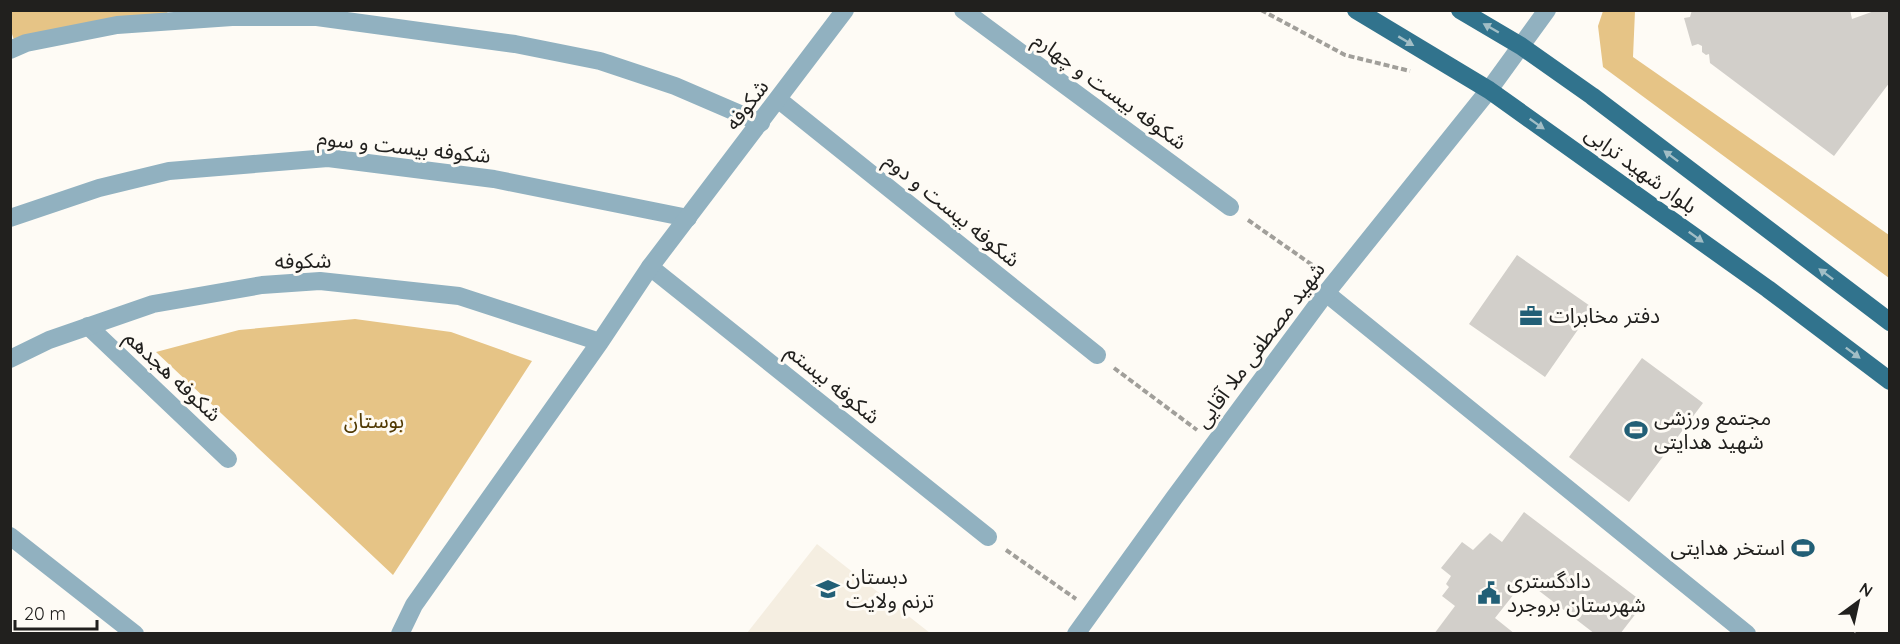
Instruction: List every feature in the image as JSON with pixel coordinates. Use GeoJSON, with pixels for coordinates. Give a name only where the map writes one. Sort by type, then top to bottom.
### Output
{"type":"FeatureCollection","features":[{"type":"Feature","properties":{"kind":"main road","name":"بلوار شهید ترابی"},"geometry":{"type":"LineString","coordinates":[[1356,10],[1489,90],[1768,289],[1890,381]]}},
{"type":"Feature","properties":{"kind":"main road","name":"بلوار شهید ترابی"},"geometry":{"type":"LineString","coordinates":[[1460,10],[1521,46],[1592,96],[1890,322]]}},
{"type":"Feature","properties":{"kind":"street","name":"شکوفه"},"geometry":{"type":"LineString","coordinates":[[400,633],[414,605],[600,342],[650,267],[779,100],[845,10]]}},
{"type":"Feature","properties":{"kind":"street","name":"شکوفه بیست و چهارم"},"geometry":{"type":"LineString","coordinates":[[963,10],[1230,207]]}},
{"type":"Feature","properties":{"kind":"street","name":"شهید مصطفی ملا آقایی"},"geometry":{"type":"LineString","coordinates":[[1076,633],[1331,287],[1489,90],[1547,10]]}},
{"type":"Feature","properties":{"kind":"street"},"geometry":{"type":"LineString","coordinates":[[10,50],[26,43],[117,25],[232,17],[317,17],[515,44],[600,61],[675,86],[761,123]]}},
{"type":"Feature","properties":{"kind":"street","name":"شکوفه بیست و دوم"},"geometry":{"type":"LineString","coordinates":[[779,100],[1097,355]]}},
{"type":"Feature","properties":{"kind":"street","name":"شکوفه بیست و سوم"},"geometry":{"type":"LineString","coordinates":[[10,218],[99,188],[169,171],[328,158],[494,179],[688,219]]}},
{"type":"Feature","properties":{"kind":"street","name":"شکوفه بیستم"},"geometry":{"type":"LineString","coordinates":[[650,267],[988,537]]}},
{"type":"Feature","properties":{"kind":"street","name":"شکوفه"},"geometry":{"type":"LineString","coordinates":[[10,359],[49,340],[153,304],[262,285],[320,281],[459,296],[600,342]]}},
{"type":"Feature","properties":{"kind":"street"},"geometry":{"type":"LineString","coordinates":[[1331,287],[1747,633]]}},
{"type":"Feature","properties":{"kind":"street","name":"شکوفه هجدهم"},"geometry":{"type":"LineString","coordinates":[[88,326],[228,459]]}},
{"type":"Feature","properties":{"kind":"street"},"geometry":{"type":"LineString","coordinates":[[10,536],[135,633]]}},
{"type":"Feature","properties":{"kind":"path"},"geometry":{"type":"LineString","coordinates":[[1261,10],[1345,55],[1412,71]]}},
{"type":"Feature","properties":{"kind":"path"},"geometry":{"type":"LineString","coordinates":[[1230,207],[1331,287]]}},
{"type":"Feature","properties":{"kind":"path"},"geometry":{"type":"LineString","coordinates":[[1097,355],[1215,444]]}},
{"type":"Feature","properties":{"kind":"path"},"geometry":{"type":"LineString","coordinates":[[988,537],[1093,612]]}},
{"type":"Feature","properties":{"kind":"shaded area","name":"دبستان ترنم ولایت"},"geometry":{"type":"Polygon","coordinates":[[[817,544],[930,633],[747,633],[817,544]]]}},
{"type":"Feature","properties":{"kind":"green space"},"geometry":{"type":"Polygon","coordinates":[[[167,10],[168,17],[15,43],[11,31],[11,11],[167,10]]]}},
{"type":"Feature","properties":{"kind":"green space"},"geometry":{"type":"Polygon","coordinates":[[[1603,11],[1635,11],[1633,57],[1889,235],[1889,278],[1603,67],[1598,26],[1603,11]]]}},
{"type":"Feature","properties":{"kind":"green space","name":"بوستان"},"geometry":{"type":"Polygon","coordinates":[[[355,319],[451,332],[532,361],[393,575],[156,352],[239,330],[355,319]]]}},
{"type":"Feature","properties":{"kind":"building"},"geometry":{"type":"Polygon","coordinates":[[[1692,10],[1850,10],[1852,19],[1877,10],[1890,10],[1890,82],[1834,156],[1710,63],[1709,54],[1702,52],[1702,46],[1698,44],[1692,46],[1684,18],[1690,17],[1692,10]]]}},
{"type":"Feature","properties":{"kind":"building","name":"دفتر مخابرات"},"geometry":{"type":"Polygon","coordinates":[[[1517,255],[1593,308],[1545,377],[1469,324],[1517,255]]]}},
{"type":"Feature","properties":{"kind":"building","name":"مجتمع ورزشی شهید هدایتی"},"geometry":{"type":"Polygon","coordinates":[[[1642,358],[1703,403],[1629,502],[1569,457],[1642,358]]]}},
{"type":"Feature","properties":{"kind":"building"},"geometry":{"type":"Polygon","coordinates":[[[1524,512],[1644,603],[1620,634],[1595,634],[1525,580],[1495,618],[1515,634],[1434,634],[1455,606],[1442,596],[1449,587],[1446,584],[1451,576],[1441,568],[1462,542],[1473,550],[1490,533],[1502,542],[1524,512]]]}},
{"type":"Feature","properties":{"kind":"place","name":"دفتر مخابرات"},"geometry":{"type":"Point","coordinates":[1531,316]}},
{"type":"Feature","properties":{"kind":"place","name":"مجتمع ورزشی شهید هدایتی"},"geometry":{"type":"Point","coordinates":[1636,430]}},
{"type":"Feature","properties":{"kind":"place","name":"استخر هدایتی"},"geometry":{"type":"Point","coordinates":[1803,548]}},
{"type":"Feature","properties":{"kind":"place","name":"دبستان ترنم ولایت"},"geometry":{"type":"Point","coordinates":[828,589]}},
{"type":"Feature","properties":{"kind":"place","name":"دادگستری شهرستان بروجرد"},"geometry":{"type":"Point","coordinates":[1489,593]}}]}
